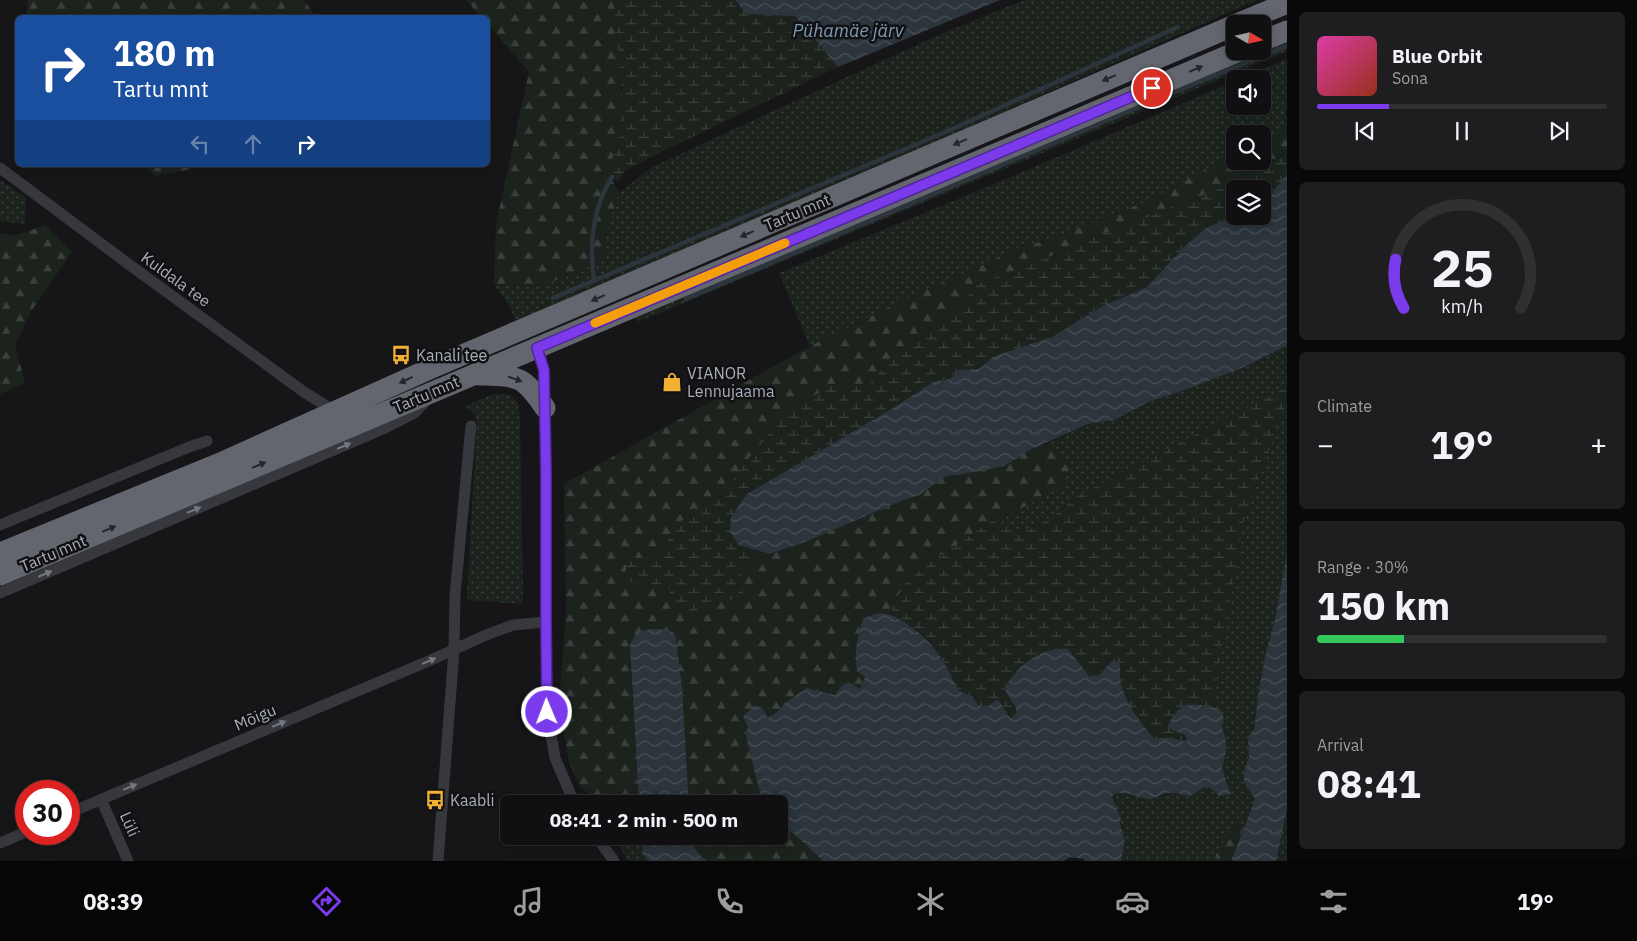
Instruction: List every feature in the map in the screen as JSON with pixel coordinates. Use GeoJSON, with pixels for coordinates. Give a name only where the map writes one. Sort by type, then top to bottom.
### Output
{"type":"FeatureCollection","features":[{"type":"Feature","properties":{"kind":"highway","name":"Tartu mnt"},"geometry":{"type":"LineString","coordinates":[[1258,15],[1287,3]]}},
{"type":"Feature","properties":{"kind":"highway","name":"Tartu mnt"},"geometry":{"type":"LineString","coordinates":[[0,553],[218,464],[434,367],[1226,28]]}},
{"type":"Feature","properties":{"kind":"highway"},"geometry":{"type":"LineString","coordinates":[[1271,37],[1287,31]]}},
{"type":"Feature","properties":{"kind":"highway","name":"Tartu mnt"},"geometry":{"type":"LineString","coordinates":[[0,575],[1226,56]]}},
{"type":"Feature","properties":{"kind":"highway"},"geometry":{"type":"LineString","coordinates":[[472,374],[516,377],[528,385],[545,408]]}},
{"type":"Feature","properties":{"kind":"street","name":"Kuldala tee"},"geometry":{"type":"LineString","coordinates":[[0,168],[296,386],[336,412]]}},
{"type":"Feature","properties":{"kind":"street"},"geometry":{"type":"LineString","coordinates":[[530,326],[544,370],[547,712],[555,758],[571,795]]}},
{"type":"Feature","properties":{"kind":"street"},"geometry":{"type":"LineString","coordinates":[[0,593],[383,429],[414,413],[437,390]]}},
{"type":"Feature","properties":{"kind":"street"},"geometry":{"type":"LineString","coordinates":[[438,861],[454,650],[455,595],[471,426]]}},
{"type":"Feature","properties":{"kind":"street"},"geometry":{"type":"LineString","coordinates":[[0,525],[207,441]]}},
{"type":"Feature","properties":{"kind":"street","name":"Mõigu"},"geometry":{"type":"LineString","coordinates":[[80,808],[486,635],[513,625],[546,622]]}},
{"type":"Feature","properties":{"kind":"street","name":"Lüli"},"geometry":{"type":"LineString","coordinates":[[101,799],[128,861]]}},
{"type":"Feature","properties":{"kind":"street"},"geometry":{"type":"LineString","coordinates":[[0,843],[15,837]]}},
{"type":"Feature","properties":{"kind":"street"},"geometry":{"type":"LineString","coordinates":[[602,845],[614,861]]}},
{"type":"Feature","properties":{"kind":"green space"},"geometry":{"type":"Polygon","coordinates":[[[28,0],[304,0],[315,15],[26,15],[28,0]]]}},
{"type":"Feature","properties":{"kind":"green space"},"geometry":{"type":"Polygon","coordinates":[[[466,0],[614,0],[624,116],[622,131],[608,172],[619,193],[608,224],[602,261],[542,286],[494,284],[496,224],[529,72],[490,27],[490,15],[479,15],[466,0]]]}},
{"type":"Feature","properties":{"kind":"green space"},"geometry":{"type":"Polygon","coordinates":[[[614,0],[735,0],[746,14],[795,16],[838,67],[657,154],[625,171],[618,182],[608,173],[622,131],[624,116],[614,0]]]}},
{"type":"Feature","properties":{"kind":"green space"},"geometry":{"type":"Polygon","coordinates":[[[1024,0],[1257,0],[910,153],[516,323],[509,305],[494,284],[542,286],[602,261],[608,224],[619,193],[652,167],[934,37],[1024,0]]]}},
{"type":"Feature","properties":{"kind":"green space"},"geometry":{"type":"Polygon","coordinates":[[[1287,42],[1287,51],[1271,58],[1271,49],[1287,42]]]}},
{"type":"Feature","properties":{"kind":"green space"},"geometry":{"type":"Polygon","coordinates":[[[1287,59],[1287,109],[1285,113],[1287,127],[1275,135],[1271,137],[1271,125],[1226,125],[1226,158],[1150,200],[1052,239],[1022,246],[951,280],[922,291],[810,346],[779,273],[1011,177],[1226,85],[1226,115],[1271,115],[1271,70],[1262,70],[1287,59]]]}},
{"type":"Feature","properties":{"kind":"green space"},"geometry":{"type":"Polygon","coordinates":[[[1244,60],[1265,60],[1241,70],[1226,70],[1226,76],[638,322],[636,318],[768,260],[1244,60]]]}},
{"type":"Feature","properties":{"kind":"green space"},"geometry":{"type":"Polygon","coordinates":[[[1287,127],[1287,150],[1271,161],[1271,136],[1287,127]]]}},
{"type":"Feature","properties":{"kind":"green space"},"geometry":{"type":"Polygon","coordinates":[[[1287,150],[1287,174],[1271,196],[1271,180],[1237,180],[1256,170],[1271,170],[1271,162],[1281,157],[1287,150]]]}},
{"type":"Feature","properties":{"kind":"green space"},"geometry":{"type":"Polygon","coordinates":[[[1226,158],[1226,170],[1255,170],[1236,180],[1226,180],[1226,185],[1223,187],[1079,242],[1049,257],[976,285],[963,303],[896,353],[866,388],[849,384],[786,407],[779,422],[720,497],[706,504],[676,525],[665,546],[646,558],[634,558],[626,578],[631,582],[641,585],[667,585],[675,604],[694,614],[708,605],[735,600],[744,583],[741,571],[758,559],[805,542],[919,495],[946,476],[1004,465],[1030,450],[1049,443],[1072,465],[1062,486],[1005,517],[992,521],[930,562],[905,584],[894,602],[891,614],[879,613],[863,618],[855,656],[865,677],[860,689],[841,686],[835,695],[827,693],[785,703],[768,718],[754,705],[743,717],[748,727],[746,735],[761,795],[688,795],[682,687],[676,638],[631,673],[638,795],[590,795],[580,786],[569,762],[559,702],[566,612],[564,484],[810,346],[922,291],[951,280],[1020,247],[1052,239],[1150,200],[1226,158]]]}},
{"type":"Feature","properties":{"kind":"green space"},"geometry":{"type":"Polygon","coordinates":[[[145,167],[201,167],[155,176],[145,167]]]}},
{"type":"Feature","properties":{"kind":"green space"},"geometry":{"type":"Polygon","coordinates":[[[0,180],[26,198],[25,224],[0,221],[0,180]]]}},
{"type":"Feature","properties":{"kind":"green space"},"geometry":{"type":"Polygon","coordinates":[[[1226,185],[1226,220],[1205,229],[1185,246],[1147,287],[1103,306],[1051,337],[994,356],[979,369],[959,370],[950,379],[933,382],[893,408],[747,494],[754,550],[770,554],[758,559],[741,571],[744,583],[743,593],[737,597],[707,606],[694,614],[683,614],[675,604],[667,585],[641,585],[631,582],[626,578],[626,559],[646,558],[665,546],[676,525],[706,504],[720,497],[779,422],[786,407],[808,399],[835,384],[849,384],[866,388],[896,353],[963,303],[976,285],[1049,257],[1079,242],[1226,185]]]}},
{"type":"Feature","properties":{"kind":"green space"},"geometry":{"type":"Polygon","coordinates":[[[45,225],[72,252],[32,310],[15,345],[25,383],[0,394],[0,233],[15,236],[45,225]]]}},
{"type":"Feature","properties":{"kind":"green space"},"geometry":{"type":"Polygon","coordinates":[[[1287,346],[1287,387],[1081,494],[1031,529],[1013,528],[992,521],[1005,517],[1062,486],[1065,473],[1064,462],[1049,443],[1088,424],[1116,420],[1146,403],[1244,367],[1287,346]]]}},
{"type":"Feature","properties":{"kind":"green space"},"geometry":{"type":"Polygon","coordinates":[[[1287,387],[1287,401],[1244,520],[1212,707],[1198,705],[1172,730],[1185,735],[1186,742],[1172,738],[1154,738],[1134,713],[1121,684],[1120,664],[1114,659],[1099,675],[1089,676],[1068,649],[1031,660],[1017,670],[1010,678],[1004,689],[1016,708],[1016,715],[1010,718],[999,701],[994,700],[986,706],[978,705],[972,696],[959,691],[941,656],[926,638],[891,614],[894,602],[905,584],[930,562],[992,521],[1011,528],[1030,529],[1042,523],[1081,494],[1287,387]]]}},
{"type":"Feature","properties":{"kind":"green space"},"geometry":{"type":"Polygon","coordinates":[[[493,394],[510,394],[518,403],[520,419],[523,600],[521,604],[468,600],[467,593],[477,424],[475,414],[465,406],[493,394]]]}},
{"type":"Feature","properties":{"kind":"green space"},"geometry":{"type":"Polygon","coordinates":[[[1287,401],[1287,552],[1275,619],[1259,689],[1254,730],[1248,736],[1249,757],[1244,782],[1255,799],[1245,823],[1235,828],[1215,861],[1121,861],[1125,841],[1120,824],[1121,819],[1112,797],[1114,794],[1123,792],[1153,799],[1173,792],[1188,797],[1204,787],[1231,794],[1222,767],[1226,753],[1226,739],[1219,709],[1212,707],[1244,520],[1287,401]]]}},
{"type":"Feature","properties":{"kind":"green space"},"geometry":{"type":"Polygon","coordinates":[[[1287,810],[1287,861],[1276,861],[1287,810]]]}},
{"type":"Feature","properties":{"kind":"green space"},"geometry":{"type":"Polygon","coordinates":[[[1245,823],[1231,861],[1215,861],[1222,844],[1235,830],[1245,823]]]}},
{"type":"Feature","properties":{"kind":"green space"},"geometry":{"type":"Polygon","coordinates":[[[788,828],[823,861],[707,861],[694,845],[788,845],[788,828]]]}},
{"type":"Feature","properties":{"kind":"green space"},"geometry":{"type":"Polygon","coordinates":[[[618,845],[642,845],[643,853],[649,861],[629,861],[618,845]]]}},
{"type":"Feature","properties":{"kind":"water","name":"Pühamäe järv"},"geometry":{"type":"Polygon","coordinates":[[[735,0],[1000,0],[838,67],[795,16],[746,14],[735,0]]]}},
{"type":"Feature","properties":{"kind":"water"},"geometry":{"type":"Polygon","coordinates":[[[1287,174],[1287,346],[1244,367],[1146,403],[1115,420],[1088,424],[1030,450],[1004,466],[946,476],[919,495],[805,542],[770,554],[739,545],[730,532],[731,517],[747,494],[893,408],[933,382],[950,379],[959,370],[979,369],[994,356],[1052,337],[1103,306],[1147,287],[1185,246],[1205,229],[1224,220],[1226,220],[1226,225],[1271,225],[1271,196],[1287,174]]]}},
{"type":"Feature","properties":{"kind":"water"},"geometry":{"type":"Polygon","coordinates":[[[1287,552],[1287,810],[1276,861],[1231,861],[1255,799],[1244,782],[1244,771],[1249,757],[1248,736],[1254,730],[1259,689],[1275,619],[1287,552]]]}},
{"type":"Feature","properties":{"kind":"water"},"geometry":{"type":"Polygon","coordinates":[[[879,613],[888,614],[910,626],[934,648],[959,691],[972,696],[978,705],[981,706],[988,706],[995,700],[999,701],[1010,718],[1016,715],[1016,708],[1004,689],[1009,681],[1022,665],[1030,659],[1039,654],[1058,649],[1068,649],[1089,676],[1099,675],[1114,659],[1120,664],[1121,684],[1130,706],[1154,738],[1172,738],[1186,742],[1185,735],[1172,730],[1168,726],[1178,711],[1189,705],[1202,705],[1219,709],[1223,716],[1221,724],[1226,739],[1226,753],[1222,767],[1231,794],[1219,796],[1207,787],[1188,797],[1172,793],[1150,799],[1124,793],[1114,794],[1112,797],[1121,819],[1120,824],[1125,841],[1121,861],[1084,861],[1084,859],[1070,857],[1064,861],[823,861],[788,829],[788,795],[761,795],[760,793],[746,735],[748,727],[743,717],[754,705],[762,708],[768,718],[785,703],[807,688],[835,695],[841,686],[849,682],[860,689],[865,677],[857,671],[856,651],[863,618],[879,613]]]}},
{"type":"Feature","properties":{"kind":"water"},"geometry":{"type":"Polygon","coordinates":[[[658,629],[673,632],[676,638],[682,687],[688,795],[638,795],[630,645],[636,633],[644,630],[658,629]]]}},
{"type":"Feature","properties":{"kind":"water"},"geometry":{"type":"Polygon","coordinates":[[[642,845],[694,845],[707,861],[648,861],[643,854],[642,845]]]}},
{"type":"Feature","properties":{"kind":"waterway"},"geometry":{"type":"LineString","coordinates":[[553,298],[950,130],[1178,27]]}},
{"type":"Feature","properties":{"kind":"waterway"},"geometry":{"type":"LineString","coordinates":[[686,299],[1287,46]]}},
{"type":"Feature","properties":{"kind":"waterway"},"geometry":{"type":"LineString","coordinates":[[594,281],[592,240],[596,214],[605,189],[612,177]]}},
{"type":"Feature","properties":{"kind":"slow traffic"},"geometry":{"type":"LineString","coordinates":[[595,323],[785,243]]}},
{"type":"Feature","properties":{"kind":"place","name":"Kanali tee"},"geometry":{"type":"Point","coordinates":[401,355]}},
{"type":"Feature","properties":{"kind":"place","name":"VIANOR Lennujaama"},"geometry":{"type":"Point","coordinates":[672,382]}},
{"type":"Feature","properties":{"kind":"place","name":"Kaabli"},"geometry":{"type":"Point","coordinates":[435,800]}},
{"type":"Feature","properties":{"kind":"route"},"geometry":{"type":"LineString","coordinates":[[547,712],[544,370],[537,348],[1152,88]]}}]}
